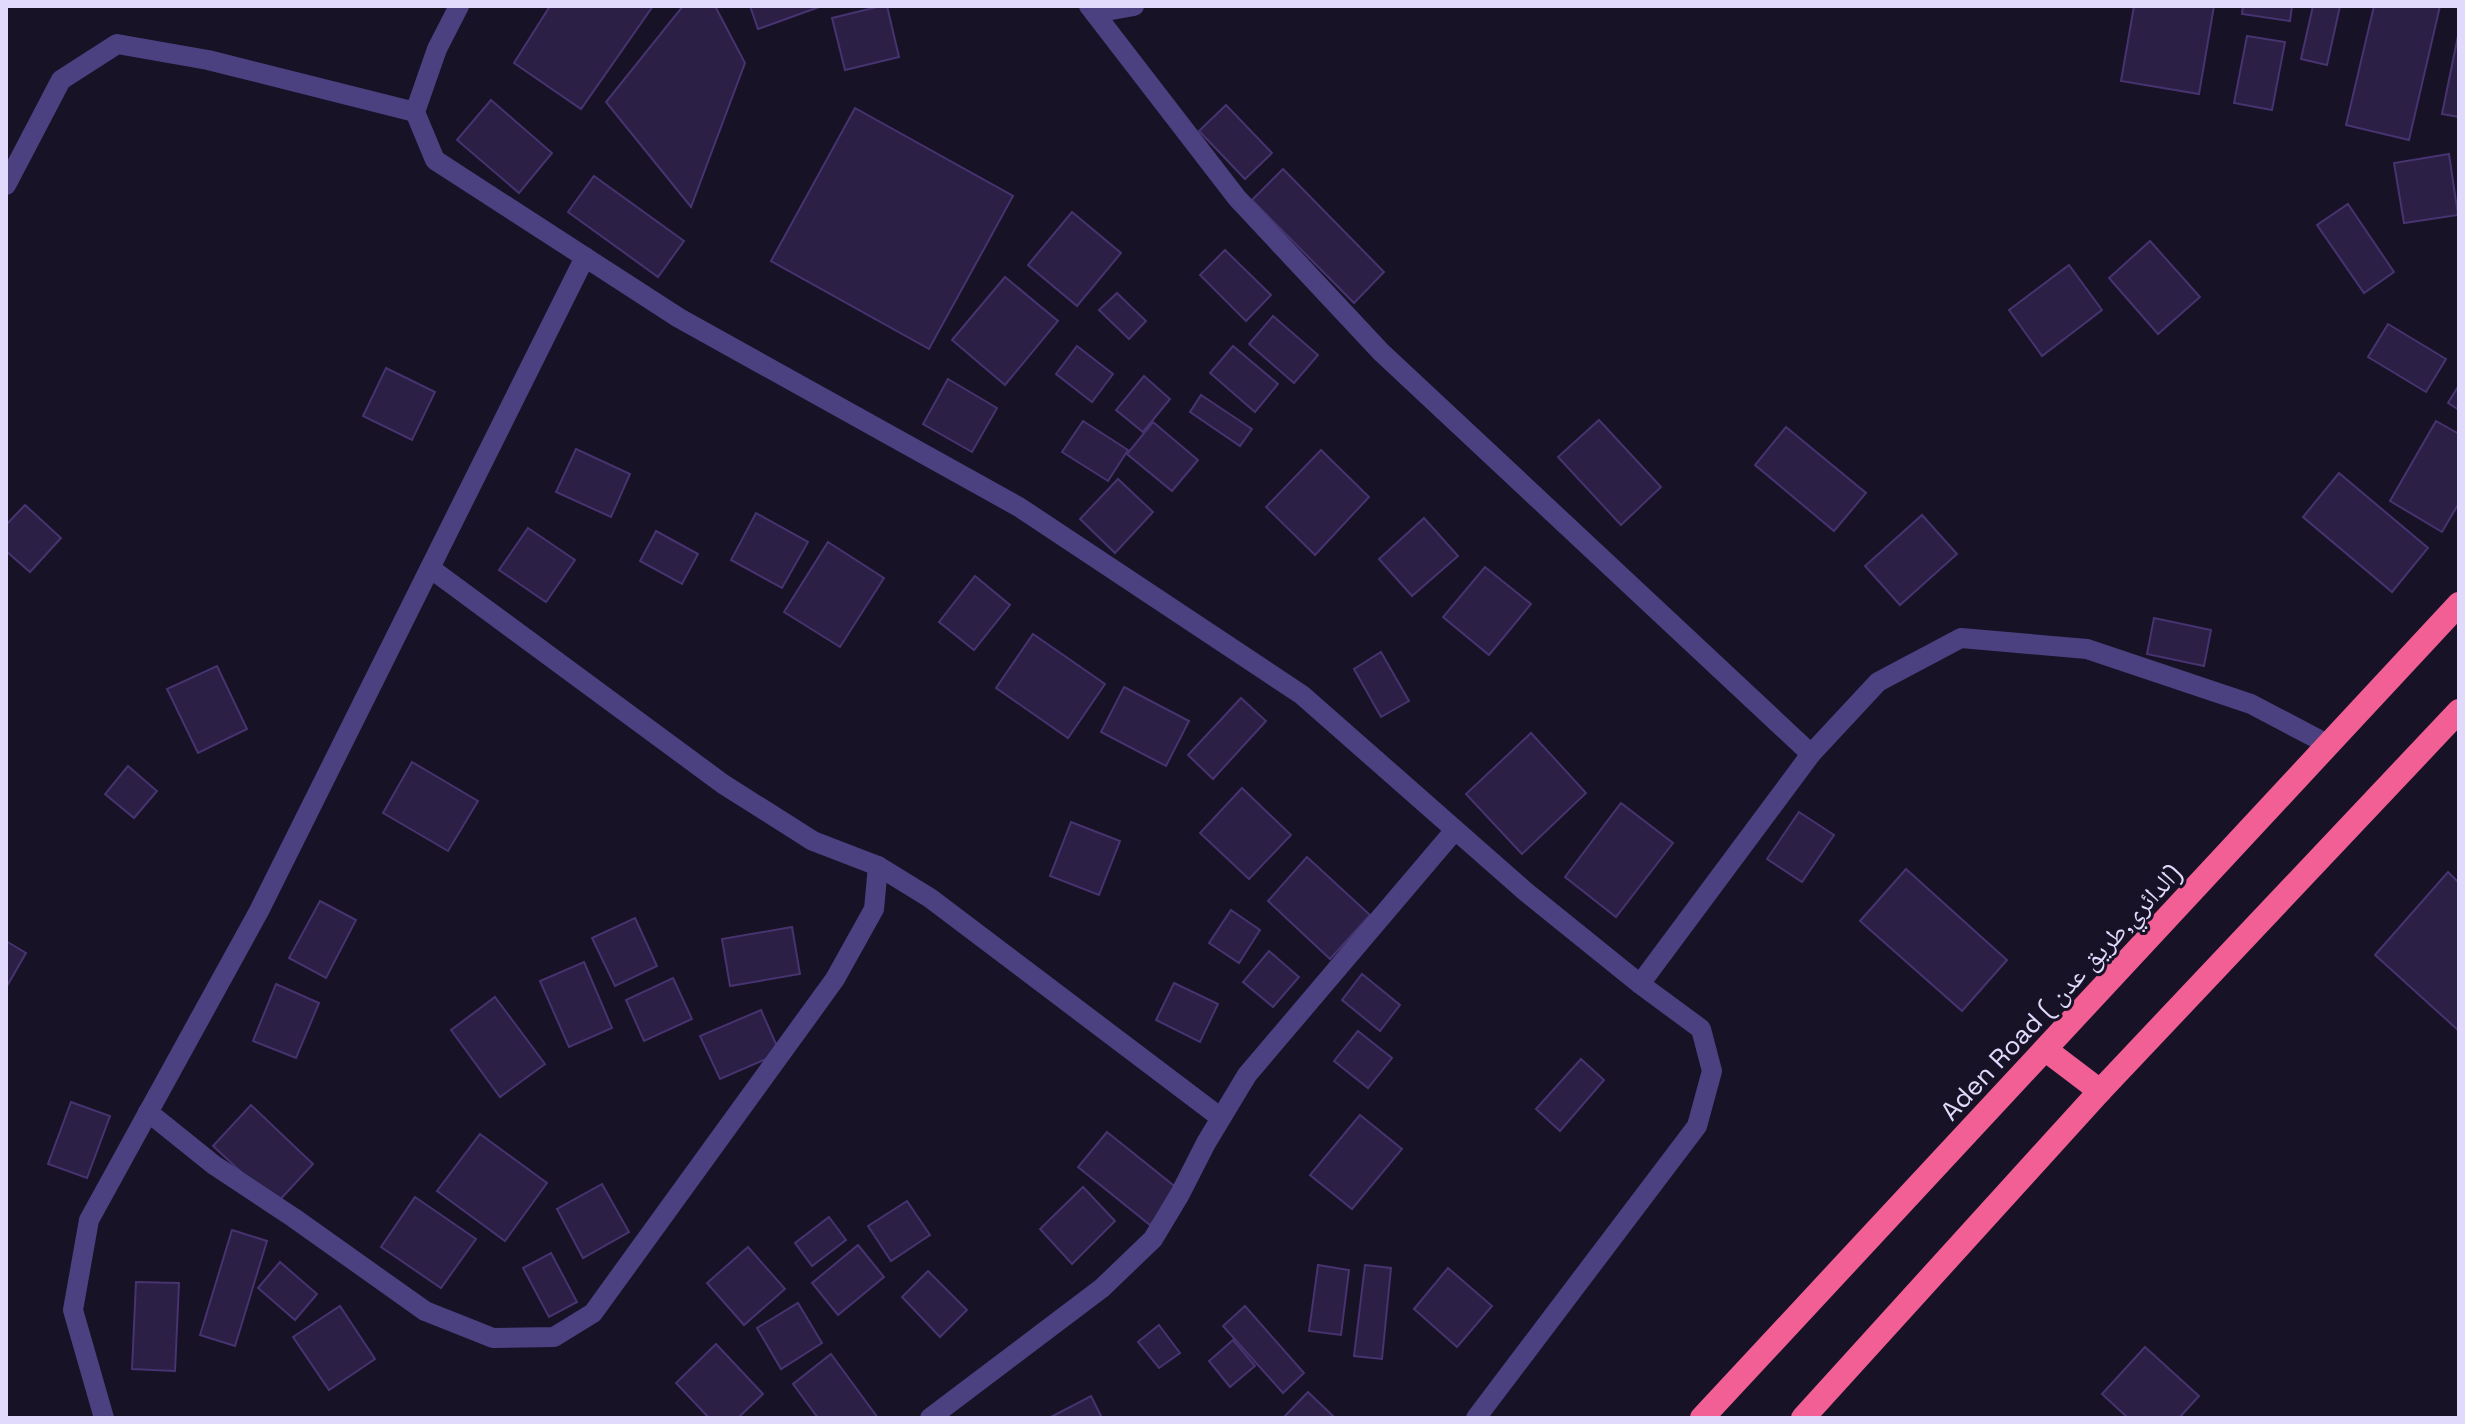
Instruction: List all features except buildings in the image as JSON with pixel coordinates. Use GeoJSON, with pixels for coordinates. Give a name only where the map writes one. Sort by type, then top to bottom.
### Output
{"type":"FeatureCollection","features":[{"type":"Feature","properties":{"kind":"highway","name":"Aden Road ( الدائري,طريق عدن)"},"geometry":{"type":"LineString","coordinates":[[1702,1418],[2459,604]]}},
{"type":"Feature","properties":{"kind":"highway"},"geometry":{"type":"LineString","coordinates":[[1803,1418],[2100,1091],[2459,711]]}},
{"type":"Feature","properties":{"kind":"highway"},"geometry":{"type":"LineString","coordinates":[[2046,1050],[2100,1091]]}},
{"type":"Feature","properties":{"kind":"street"},"geometry":{"type":"LineString","coordinates":[[459,6],[437,49],[415,112],[435,160],[679,318],[1032,515],[1302,695],[1526,892],[1701,1029],[1712,1071],[1697,1126],[1476,1418]]}},
{"type":"Feature","properties":{"kind":"street"},"geometry":{"type":"LineString","coordinates":[[1092,9],[1134,6]]}},
{"type":"Feature","properties":{"kind":"street"},"geometry":{"type":"LineString","coordinates":[[1092,9],[1237,198],[1381,352],[1811,754]]}},
{"type":"Feature","properties":{"kind":"street"},"geometry":{"type":"LineString","coordinates":[[6,185],[61,80],[117,44],[208,60],[415,112]]}},
{"type":"Feature","properties":{"kind":"street"},"geometry":{"type":"LineString","coordinates":[[104,1418],[73,1310],[89,1220],[259,911],[585,257]]}},
{"type":"Feature","properties":{"kind":"street"},"geometry":{"type":"LineString","coordinates":[[430,568],[723,784],[813,841],[878,866],[930,898],[1221,1118]]}},
{"type":"Feature","properties":{"kind":"street"},"geometry":{"type":"LineString","coordinates":[[1640,984],[1811,754],[1878,682],[1961,638],[2087,649],[2251,704],[2329,745]]}},
{"type":"Feature","properties":{"kind":"street"},"geometry":{"type":"LineString","coordinates":[[930,1418],[1102,1288],[1153,1239],[1247,1075],[1455,830]]}},
{"type":"Feature","properties":{"kind":"street"},"geometry":{"type":"LineString","coordinates":[[148,1112],[214,1165],[425,1311],[493,1338],[554,1337],[593,1313],[835,979],[874,909],[878,866]]}}]}
